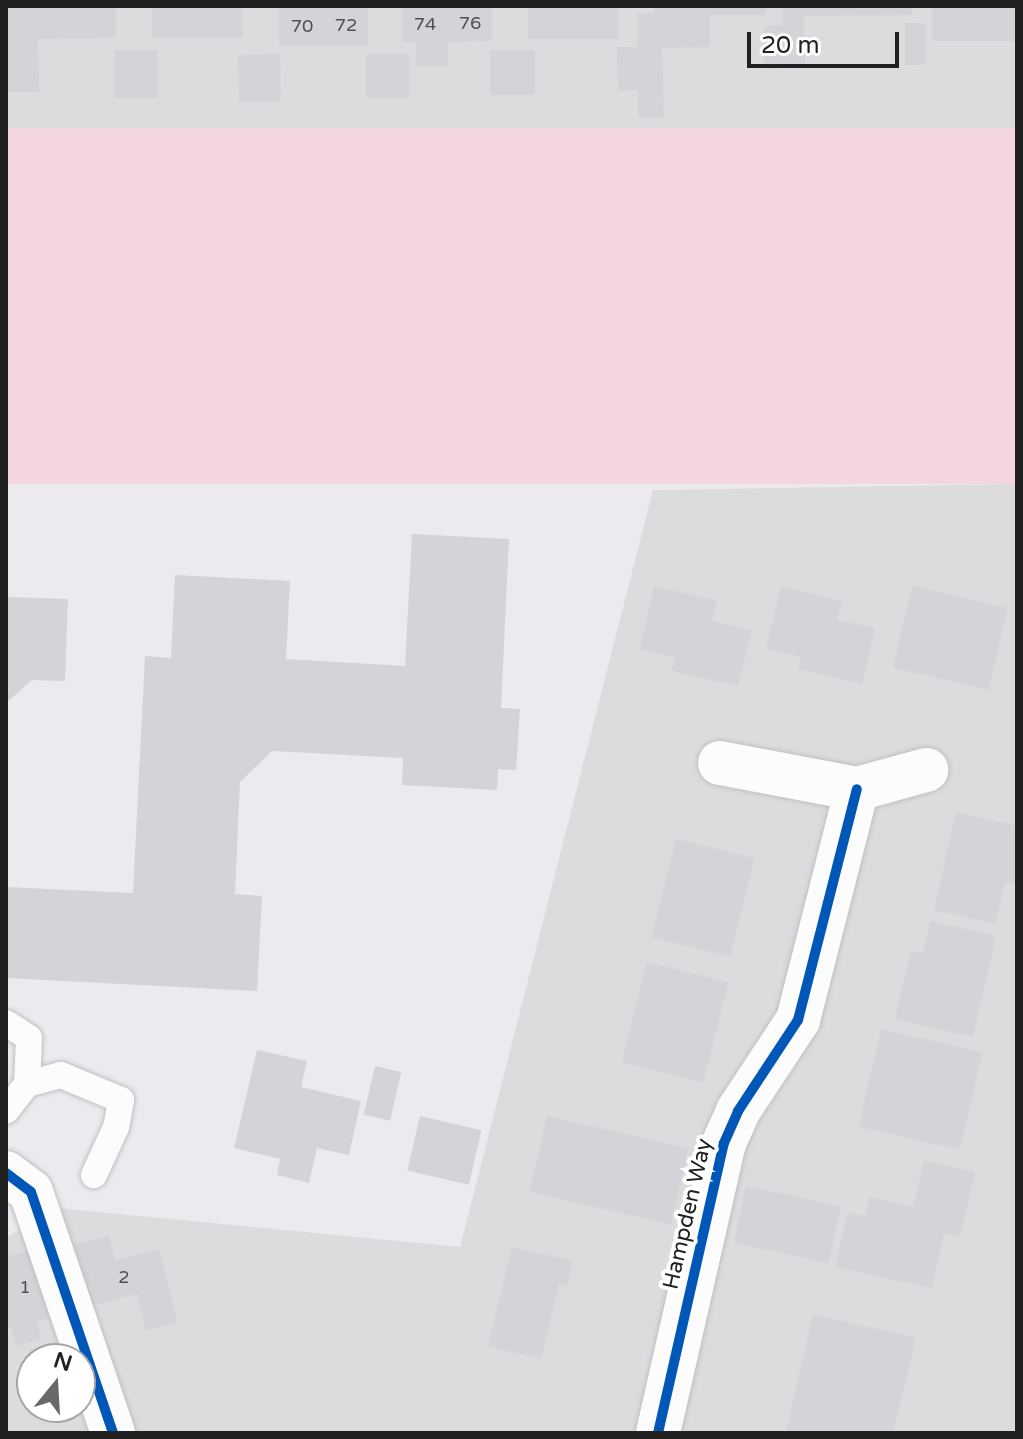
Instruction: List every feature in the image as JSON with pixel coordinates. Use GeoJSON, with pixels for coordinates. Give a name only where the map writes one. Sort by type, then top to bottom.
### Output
{"type":"FeatureCollection","features":[{"type":"Feature","properties":{"kind":"street"},"geometry":{"type":"LineString","coordinates":[[720,763],[857,789],[926,770]]}},
{"type":"Feature","properties":{"kind":"street","name":"Hampden Way"},"geometry":{"type":"LineString","coordinates":[[658,1433],[724,1143],[798,1020],[857,789]]}},
{"type":"Feature","properties":{"kind":"street"},"geometry":{"type":"LineString","coordinates":[[19,1182],[113,1433]]}},
{"type":"Feature","properties":{"kind":"lane"},"geometry":{"type":"LineString","coordinates":[[6,1023],[29,1038],[27,1084],[6,1111]]}},
{"type":"Feature","properties":{"kind":"lane"},"geometry":{"type":"LineString","coordinates":[[27,1084],[61,1075],[121,1100],[116,1127],[94,1175]]}},
{"type":"Feature","properties":{"kind":"shaded area"},"geometry":{"type":"Polygon","coordinates":[[[6,6],[1017,6],[1017,137],[6,137],[6,6]]]}},
{"type":"Feature","properties":{"kind":"shaded area"},"geometry":{"type":"Polygon","coordinates":[[[6,128],[1017,128],[1017,484],[6,484],[6,128]]]}},
{"type":"Feature","properties":{"kind":"shaded area"},"geometry":{"type":"Polygon","coordinates":[[[1017,484],[1017,1433],[6,1433],[6,1237],[57,1208],[460,1247],[653,490],[1017,484]]]}},
{"type":"Feature","properties":{"kind":"building"},"geometry":{"type":"Polygon","coordinates":[[[6,6],[116,6],[116,38],[38,39],[39,92],[7,92],[6,6]]]}},
{"type":"Feature","properties":{"kind":"building"},"geometry":{"type":"Polygon","coordinates":[[[152,6],[243,6],[243,38],[152,38],[152,6]]]}},
{"type":"Feature","properties":{"kind":"building"},"geometry":{"type":"Polygon","coordinates":[[[279,6],[368,6],[368,45],[279,45],[279,6]]]}},
{"type":"Feature","properties":{"kind":"building"},"geometry":{"type":"Polygon","coordinates":[[[403,6],[492,6],[492,41],[448,42],[448,66],[416,67],[416,42],[403,42],[403,6]]]}},
{"type":"Feature","properties":{"kind":"building"},"geometry":{"type":"Polygon","coordinates":[[[528,6],[619,6],[619,39],[528,39],[528,6]]]}},
{"type":"Feature","properties":{"kind":"building"},"geometry":{"type":"Polygon","coordinates":[[[654,6],[766,6],[766,15],[710,15],[710,47],[662,48],[664,117],[638,117],[638,90],[618,91],[617,47],[637,47],[637,13],[654,13],[654,6]]]}},
{"type":"Feature","properties":{"kind":"building"},"geometry":{"type":"Polygon","coordinates":[[[783,6],[912,6],[912,15],[804,16],[805,67],[764,69],[764,26],[783,25],[783,6]]]}},
{"type":"Feature","properties":{"kind":"building"},"geometry":{"type":"Polygon","coordinates":[[[932,6],[1017,6],[1017,41],[932,41],[932,6]]]}},
{"type":"Feature","properties":{"kind":"building"},"geometry":{"type":"Polygon","coordinates":[[[905,23],[925,23],[925,65],[905,65],[905,23]]]}},
{"type":"Feature","properties":{"kind":"building"},"geometry":{"type":"Polygon","coordinates":[[[115,50],[157,50],[157,98],[115,98],[115,50]]]}},
{"type":"Feature","properties":{"kind":"building"},"geometry":{"type":"Polygon","coordinates":[[[490,50],[535,50],[535,95],[490,95],[490,50]]]}},
{"type":"Feature","properties":{"kind":"building"},"geometry":{"type":"Polygon","coordinates":[[[280,54],[281,101],[239,102],[238,55],[280,54]]]}},
{"type":"Feature","properties":{"kind":"building"},"geometry":{"type":"Polygon","coordinates":[[[366,54],[409,54],[409,98],[366,98],[366,54]]]}},
{"type":"Feature","properties":{"kind":"building"},"geometry":{"type":"Polygon","coordinates":[[[412,534],[509,539],[501,708],[520,709],[516,770],[498,769],[497,790],[402,785],[403,758],[272,751],[240,782],[235,894],[262,896],[257,991],[6,978],[6,887],[133,893],[145,656],[171,658],[175,575],[290,581],[286,659],[405,666],[412,534]]]}},
{"type":"Feature","properties":{"kind":"building"},"geometry":{"type":"Polygon","coordinates":[[[654,586],[717,601],[712,621],[752,630],[738,686],[671,671],[675,657],[640,649],[654,586]]]}},
{"type":"Feature","properties":{"kind":"building"},"geometry":{"type":"Polygon","coordinates":[[[781,586],[842,601],[837,620],[875,628],[862,684],[798,669],[801,657],[766,649],[781,586]]]}},
{"type":"Feature","properties":{"kind":"building"},"geometry":{"type":"Polygon","coordinates":[[[912,586],[1007,608],[989,690],[893,668],[912,586]]]}},
{"type":"Feature","properties":{"kind":"building"},"geometry":{"type":"Polygon","coordinates":[[[6,597],[68,599],[65,681],[32,680],[6,703],[6,597]]]}},
{"type":"Feature","properties":{"kind":"building"},"geometry":{"type":"Polygon","coordinates":[[[956,812],[1017,826],[1017,885],[1005,882],[995,924],[934,910],[956,812]]]}},
{"type":"Feature","properties":{"kind":"building"},"geometry":{"type":"Polygon","coordinates":[[[676,839],[755,859],[730,957],[652,937],[676,839]]]}},
{"type":"Feature","properties":{"kind":"building"},"geometry":{"type":"Polygon","coordinates":[[[930,921],[996,936],[973,1037],[895,1019],[911,951],[923,954],[930,921]]]}},
{"type":"Feature","properties":{"kind":"building"},"geometry":{"type":"Polygon","coordinates":[[[647,962],[729,982],[704,1082],[622,1062],[647,962]]]}},
{"type":"Feature","properties":{"kind":"building"},"geometry":{"type":"Polygon","coordinates":[[[881,1029],[982,1052],[960,1150],[859,1126],[881,1029]]]}},
{"type":"Feature","properties":{"kind":"building"},"geometry":{"type":"Polygon","coordinates":[[[257,1050],[307,1061],[301,1087],[361,1101],[349,1155],[317,1148],[309,1183],[277,1175],[280,1159],[234,1148],[257,1050]]]}},
{"type":"Feature","properties":{"kind":"building"},"geometry":{"type":"Polygon","coordinates":[[[375,1066],[401,1072],[390,1121],[364,1115],[375,1066]]]}},
{"type":"Feature","properties":{"kind":"building"},"geometry":{"type":"Polygon","coordinates":[[[420,1116],[481,1130],[469,1185],[407,1171],[420,1116]]]}},
{"type":"Feature","properties":{"kind":"building"},"geometry":{"type":"Polygon","coordinates":[[[547,1116],[688,1149],[671,1225],[529,1192],[547,1116]]]}},
{"type":"Feature","properties":{"kind":"building"},"geometry":{"type":"Polygon","coordinates":[[[924,1161],[975,1172],[960,1236],[944,1233],[932,1288],[835,1267],[848,1212],[865,1216],[870,1197],[913,1207],[924,1161]]]}},
{"type":"Feature","properties":{"kind":"building"},"geometry":{"type":"Polygon","coordinates":[[[746,1186],[841,1206],[829,1263],[734,1243],[746,1186]]]}},
{"type":"Feature","properties":{"kind":"building"},"geometry":{"type":"Polygon","coordinates":[[[109,1236],[115,1260],[159,1249],[178,1323],[146,1330],[137,1294],[89,1306],[74,1245],[109,1236]]]}},
{"type":"Feature","properties":{"kind":"building"},"geometry":{"type":"Polygon","coordinates":[[[512,1247],[573,1261],[567,1286],[559,1284],[541,1359],[488,1346],[512,1247]]]}},
{"type":"Feature","properties":{"kind":"building"},"geometry":{"type":"Polygon","coordinates":[[[34,1249],[52,1318],[37,1322],[41,1339],[16,1343],[16,1346],[11,1327],[6,1329],[6,1257],[34,1249]]]}},
{"type":"Feature","properties":{"kind":"building"},"geometry":{"type":"Polygon","coordinates":[[[813,1314],[916,1338],[893,1433],[786,1433],[813,1314]]]}},
{"type":"Feature","properties":{"kind":"cycle path"},"geometry":{"type":"LineString","coordinates":[[658,1433],[724,1143],[738,1111],[798,1020],[857,789]]}},
{"type":"Feature","properties":{"kind":"cycle path"},"geometry":{"type":"LineString","coordinates":[[6,1173],[31,1192],[113,1433]]}}]}
